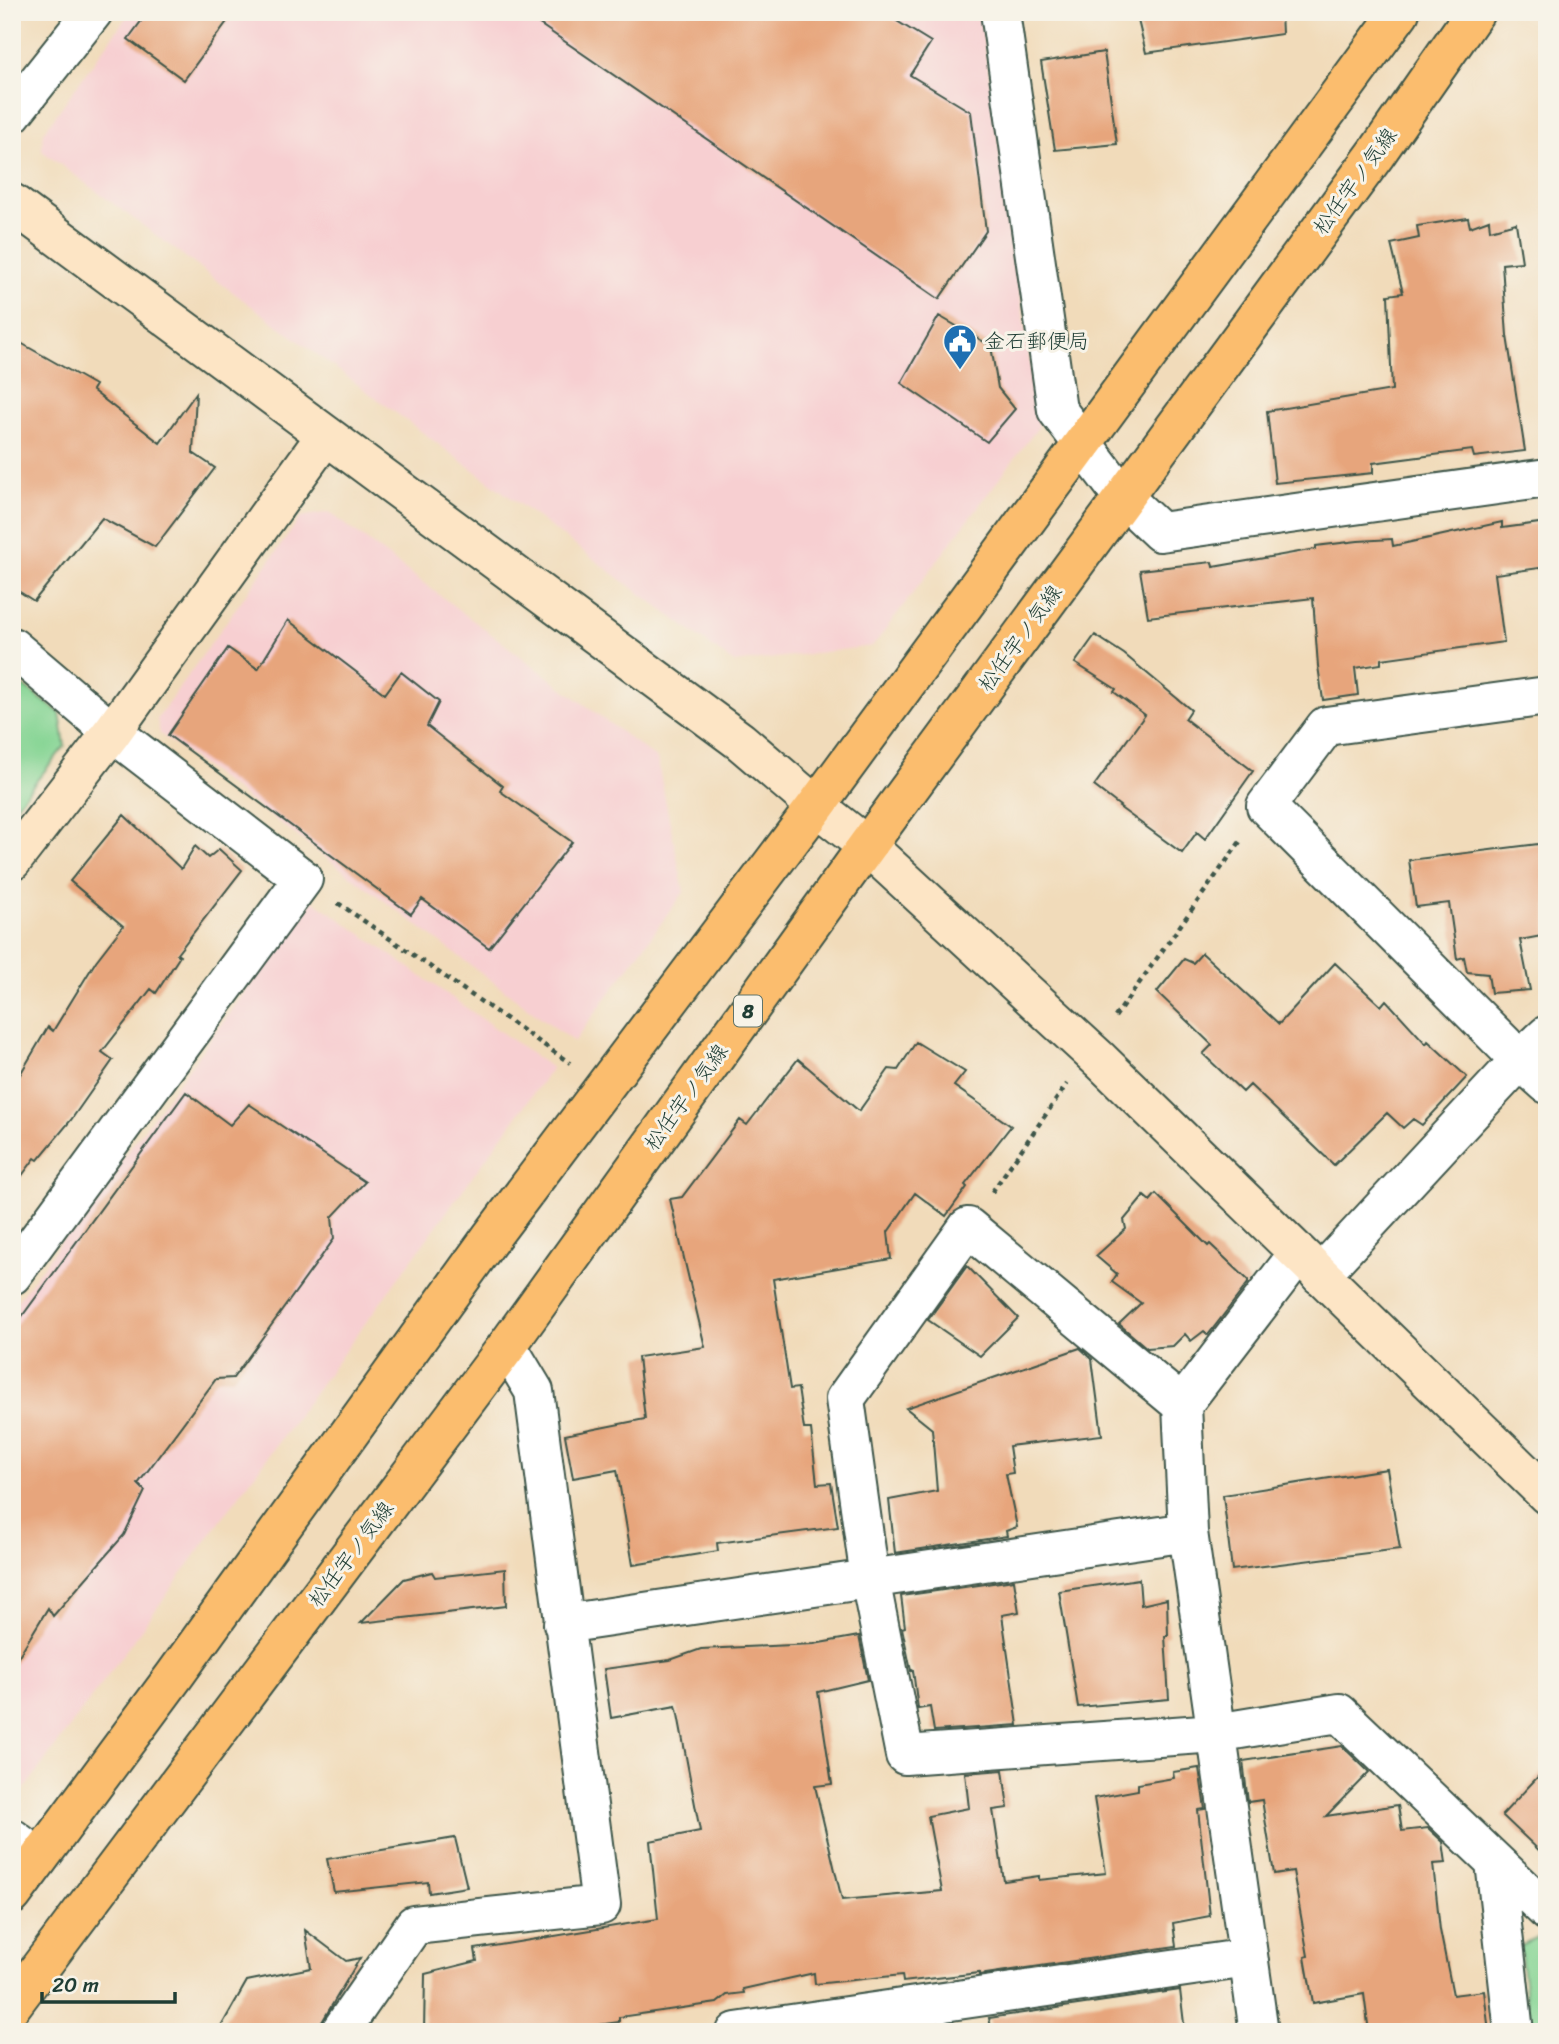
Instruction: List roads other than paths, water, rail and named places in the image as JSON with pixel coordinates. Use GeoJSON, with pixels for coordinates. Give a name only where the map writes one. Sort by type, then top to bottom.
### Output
{"type":"FeatureCollection","features":[{"type":"Feature","properties":{"kind":"main road"},"geometry":{"type":"LineString","coordinates":[[12,1895],[26,1848],[175,1675],[491,1237],[816,806],[1400,12]]}},
{"type":"Feature","properties":{"kind":"main road","name":"松任宇ノ気線"},"geometry":{"type":"LineString","coordinates":[[12,2005],[507,1346],[867,846],[1368,165],[1475,12]]}},
{"type":"Feature","properties":{"kind":"street"},"geometry":{"type":"LineString","coordinates":[[12,114],[93,12]]}},
{"type":"Feature","properties":{"kind":"street"},"geometry":{"type":"LineString","coordinates":[[1000,12],[1057,410],[1123,497],[1160,532],[1547,478]]}},
{"type":"Feature","properties":{"kind":"street"},"geometry":{"type":"LineString","coordinates":[[12,203],[740,741],[867,846],[1090,1051],[1547,1495]]}},
{"type":"Feature","properties":{"kind":"street"},"geometry":{"type":"LineString","coordinates":[[12,861],[112,732],[326,435]]}},
{"type":"Feature","properties":{"kind":"street"},"geometry":{"type":"LineString","coordinates":[[12,647],[112,732],[303,879],[12,1275]]}},
{"type":"Feature","properties":{"kind":"street"},"geometry":{"type":"LineString","coordinates":[[1259,2032],[1188,1532],[1182,1405],[1309,1264],[1538,1060],[1266,806],[1326,726],[1547,696]]}},
{"type":"Feature","properties":{"kind":"street"},"geometry":{"type":"LineString","coordinates":[[1182,1405],[968,1227],[845,1399],[870,1579],[905,1755],[1216,1733],[1339,1713],[1547,1911]]}},
{"type":"Feature","properties":{"kind":"street"},"geometry":{"type":"LineString","coordinates":[[340,2032],[414,1925],[601,1905],[534,1391],[507,1346]]}},
{"type":"Feature","properties":{"kind":"street"},"geometry":{"type":"LineString","coordinates":[[563,1624],[1188,1532]]}},
{"type":"Feature","properties":{"kind":"street"},"geometry":{"type":"LineString","coordinates":[[1495,1862],[1514,2032]]}},
{"type":"Feature","properties":{"kind":"street"},"geometry":{"type":"LineString","coordinates":[[744,2031],[1248,1958]]}},
{"type":"Feature","properties":{"kind":"place","name":"金石郵便局"},"geometry":{"type":"Point","coordinates":[960,371]}}]}
